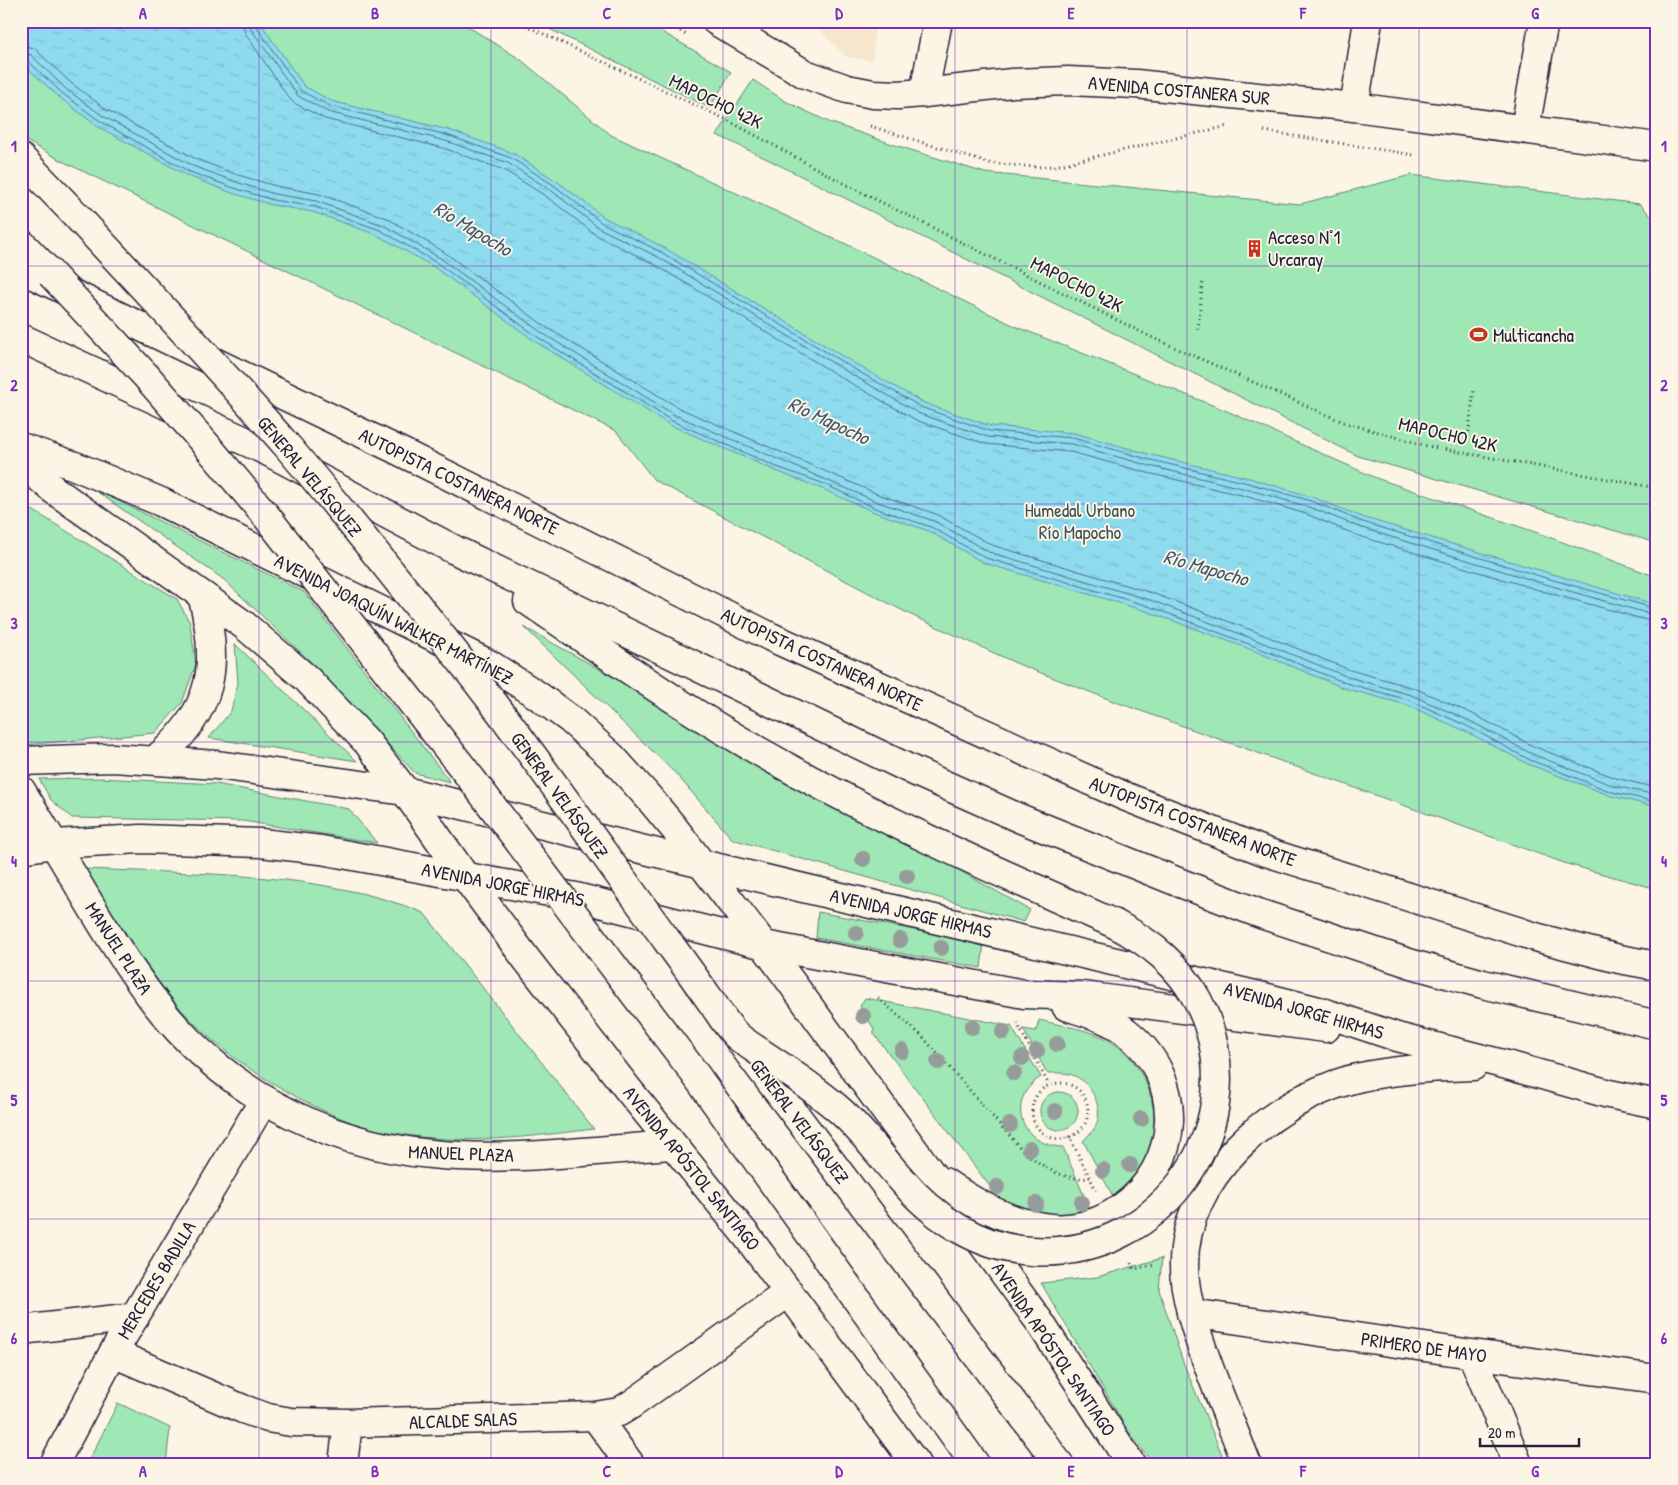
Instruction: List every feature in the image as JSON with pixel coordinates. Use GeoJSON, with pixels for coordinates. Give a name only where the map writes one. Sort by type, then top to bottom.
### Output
{"type":"FeatureCollection","features":[{"type":"Feature","properties":{"kind":"main road","name":"AVENIDA COSTANERA SUR"},"geometry":{"type":"LineString","coordinates":[[716,21],[805,74],[847,89],[873,94],[924,94],[1012,83],[1068,81],[1136,84],[1354,106],[1657,147]]}},
{"type":"Feature","properties":{"kind":"main road"},"geometry":{"type":"LineString","coordinates":[[747,21],[785,62]]}},
{"type":"Feature","properties":{"kind":"main road"},"geometry":{"type":"LineString","coordinates":[[924,94],[938,21]]}},
{"type":"Feature","properties":{"kind":"main road"},"geometry":{"type":"LineString","coordinates":[[1354,106],[1368,21]]}},
{"type":"Feature","properties":{"kind":"main road"},"geometry":{"type":"LineString","coordinates":[[1525,129],[1544,21]]}},
{"type":"Feature","properties":{"kind":"main road","name":"GENERAL VELÁSQUEZ"},"geometry":{"type":"LineString","coordinates":[[21,158],[207,357],[286,446],[368,544],[498,710],[735,1034],[1059,1464]]}},
{"type":"Feature","properties":{"kind":"main road"},"geometry":{"type":"LineString","coordinates":[[21,243],[147,377],[267,517],[473,780],[690,1067],[975,1464]]}},
{"type":"Feature","properties":{"kind":"main road","name":"AUTOPISTA COSTANERA NORTE"},"geometry":{"type":"LineString","coordinates":[[21,269],[393,448],[771,637],[1124,796],[1275,855],[1539,938],[1619,959],[1657,966]]}},
{"type":"Feature","properties":{"kind":"main road"},"geometry":{"type":"LineString","coordinates":[[21,338],[268,452],[455,550],[916,772],[1020,818],[1261,914],[1412,964],[1484,984],[1657,1025]]}},
{"type":"Feature","properties":{"kind":"main road","name":"AVENIDA JOAQUÍN WALKER MARTÍNEZ"},"geometry":{"type":"LineString","coordinates":[[21,447],[74,466],[161,502],[489,664],[537,695],[570,720],[612,757],[649,798],[764,945]]}},
{"type":"Feature","properties":{"kind":"main road"},"geometry":{"type":"LineString","coordinates":[[21,462],[77,506],[244,625],[307,679],[367,742],[405,791],[464,875]]}},
{"type":"Feature","properties":{"kind":"main road"},"geometry":{"type":"LineString","coordinates":[[455,550],[686,707],[762,754],[888,820],[1010,878],[1115,924],[1140,938],[1163,956],[1182,977],[1198,1001],[1209,1028],[1215,1056],[1217,1084],[1214,1113],[1206,1140],[1194,1165],[1178,1188],[1159,1208],[1137,1225],[1113,1238],[1086,1247],[1032,1252],[1004,1247],[979,1239],[944,1220],[923,1204],[867,1137],[844,1114],[823,1096],[735,1034]]}},
{"type":"Feature","properties":{"kind":"main road"},"geometry":{"type":"LineString","coordinates":[[155,760],[186,730],[197,714],[209,684],[211,671],[210,633],[202,595]]}},
{"type":"Feature","properties":{"kind":"main road","name":"AVENIDA JORGE HIRMAS"},"geometry":{"type":"LineString","coordinates":[[21,761],[113,758],[155,760],[266,770],[405,791],[702,864],[1264,997],[1397,1037]]}},
{"type":"Feature","properties":{"kind":"main road","name":"MANUEL PLAZA"},"geometry":{"type":"LineString","coordinates":[[21,790],[110,937],[155,1002],[205,1056],[234,1080],[264,1100],[317,1127],[345,1137],[383,1147],[432,1154],[468,1156],[572,1153],[673,1145]]}},
{"type":"Feature","properties":{"kind":"main road","name":"AVENIDA JORGE HIRMAS"},"geometry":{"type":"LineString","coordinates":[[21,849],[54,844],[141,839],[261,843],[321,850],[576,897],[764,945],[1024,994],[1083,996],[1397,1037]]}},
{"type":"Feature","properties":{"kind":"main road","name":"AVENIDA APÓSTOL SANTIAGO"},"geometry":{"type":"LineString","coordinates":[[464,875],[526,960],[746,1234],[916,1464]]}},
{"type":"Feature","properties":{"kind":"main road","name":"AVENIDA APÓSTOL SANTIAGO"},"geometry":{"type":"LineString","coordinates":[[764,945],[1039,1321],[1131,1464]]}},
{"type":"Feature","properties":{"kind":"main road"},"geometry":{"type":"LineString","coordinates":[[931,1172],[955,1189],[998,1214],[1026,1223],[1053,1228],[1075,1227],[1096,1222],[1109,1216],[1134,1199],[1148,1183],[1160,1164],[1167,1144],[1170,1123],[1168,1102],[1163,1081],[1154,1062],[1141,1045],[1125,1031],[1107,1020],[1024,994]]}},
{"type":"Feature","properties":{"kind":"main road"},"geometry":{"type":"LineString","coordinates":[[1397,1037],[1507,1065],[1609,1094],[1657,1104]]}},
{"type":"Feature","properties":{"kind":"main road"},"geometry":{"type":"LineString","coordinates":[[1247,1464],[1201,1348],[1186,1290],[1184,1266],[1186,1241],[1193,1215],[1202,1194],[1218,1170],[1247,1138],[1264,1123],[1311,1095],[1351,1080],[1440,1067],[1507,1065]]}},
{"type":"Feature","properties":{"kind":"main road","name":"MERCEDES BADILLA"},"geometry":{"type":"LineString","coordinates":[[54,1464],[112,1353],[264,1100]]}},
{"type":"Feature","properties":{"kind":"main road","name":"ALCALDE SALAS"},"geometry":{"type":"LineString","coordinates":[[112,1353],[268,1418],[292,1422],[348,1423],[595,1416],[619,1412],[632,1404],[789,1292]]}},
{"type":"Feature","properties":{"kind":"main road","name":"PRIMERO DE MAYO"},"geometry":{"type":"LineString","coordinates":[[1191,1313],[1657,1379]]}},
{"type":"Feature","properties":{"kind":"main road"},"geometry":{"type":"LineString","coordinates":[[21,1330],[135,1317]]}},
{"type":"Feature","properties":{"kind":"main road"},"geometry":{"type":"LineString","coordinates":[[1472,1354],[1518,1464]]}},
{"type":"Feature","properties":{"kind":"main road"},"geometry":{"type":"LineString","coordinates":[[595,1416],[630,1464]]}},
{"type":"Feature","properties":{"kind":"main road"},"geometry":{"type":"LineString","coordinates":[[343,1464],[348,1423]]}},
{"type":"Feature","properties":{"kind":"path","name":"MAPOCHO 42K"},"geometry":{"type":"LineString","coordinates":[[516,21],[727,120],[849,186],[1149,336],[1343,422],[1427,446],[1657,488]]}},
{"type":"Feature","properties":{"kind":"path"},"geometry":{"type":"LineString","coordinates":[[663,21],[694,40]]}},
{"type":"Feature","properties":{"kind":"path"},"geometry":{"type":"LineString","coordinates":[[861,124],[988,163],[1036,167],[1054,166],[1231,126]]}},
{"type":"Feature","properties":{"kind":"path"},"geometry":{"type":"LineString","coordinates":[[1260,130],[1414,155]]}},
{"type":"Feature","properties":{"kind":"path"},"geometry":{"type":"LineString","coordinates":[[1198,329],[1203,280]]}},
{"type":"Feature","properties":{"kind":"path"},"geometry":{"type":"LineString","coordinates":[[1468,436],[1474,390]]}},
{"type":"Feature","properties":{"kind":"path"},"geometry":{"type":"LineString","coordinates":[[873,993],[922,1036],[1023,1151],[1038,1163],[1064,1176],[1077,1179],[1090,1178]]}},
{"type":"Feature","properties":{"kind":"path"},"geometry":{"type":"LineString","coordinates":[[1024,994],[1016,1022],[1049,1085]]}},
{"type":"Feature","properties":{"kind":"path"},"geometry":{"type":"LineString","coordinates":[[1061,1083],[1071,1085],[1085,1099],[1088,1109],[1082,1128],[1066,1138],[1047,1136],[1034,1122],[1032,1114],[1033,1104],[1037,1095],[1049,1085],[1061,1083]]}},
{"type":"Feature","properties":{"kind":"shaded area"},"geometry":{"type":"Polygon","coordinates":[[[811,21],[876,21],[872,61],[845,56],[811,21]]]}},
{"type":"Feature","properties":{"kind":"green space","name":"Humedal Urbano Río Mapocho"},"geometry":{"type":"Polygon","coordinates":[[[21,21],[459,21],[520,59],[611,135],[842,242],[1017,327],[1227,411],[1376,478],[1538,533],[1657,577],[1657,889],[1567,864],[1113,701],[1018,664],[911,615],[654,480],[616,431],[62,161],[21,138],[21,21]]]}},
{"type":"Feature","properties":{"kind":"green space"},"geometry":{"type":"Polygon","coordinates":[[[533,21],[643,21],[731,72],[710,108],[533,21]]]}},
{"type":"Feature","properties":{"kind":"green space"},"geometry":{"type":"Polygon","coordinates":[[[753,80],[785,101],[829,122],[985,173],[1300,204],[1411,175],[1640,204],[1657,223],[1657,543],[1358,456],[717,135],[753,80]]]}},
{"type":"Feature","properties":{"kind":"green space"},"geometry":{"type":"Polygon","coordinates":[[[90,487],[304,592],[450,782],[415,773],[313,664],[223,579],[90,487]]]}},
{"type":"Feature","properties":{"kind":"green space"},"geometry":{"type":"Polygon","coordinates":[[[21,503],[177,599],[190,623],[196,664],[182,703],[155,733],[23,745],[21,742],[21,503]]]}},
{"type":"Feature","properties":{"kind":"green space"},"geometry":{"type":"Polygon","coordinates":[[[524,627],[1030,910],[1024,922],[732,839],[676,774],[524,627]]]}},
{"type":"Feature","properties":{"kind":"green space"},"geometry":{"type":"Polygon","coordinates":[[[235,644],[357,761],[209,738],[231,711],[238,683],[235,644]]]}},
{"type":"Feature","properties":{"kind":"green space"},"geometry":{"type":"Polygon","coordinates":[[[100,778],[216,784],[349,809],[377,843],[243,821],[72,818],[51,800],[39,779],[100,778]]]}},
{"type":"Feature","properties":{"kind":"green space"},"geometry":{"type":"Polygon","coordinates":[[[85,869],[214,874],[301,882],[343,889],[384,899],[424,913],[594,1129],[495,1139],[470,1140],[420,1137],[365,1127],[342,1119],[308,1103],[261,1076],[233,1057],[182,1011],[148,967],[85,869]]]}},
{"type":"Feature","properties":{"kind":"green space"},"geometry":{"type":"Polygon","coordinates":[[[818,912],[984,943],[981,968],[816,938],[818,912]]]}},
{"type":"Feature","properties":{"kind":"green space"},"geometry":{"type":"Polygon","coordinates":[[[865,998],[1011,1026],[1041,1077],[1023,1097],[1022,1120],[1037,1139],[1048,1145],[1063,1147],[1091,1212],[1055,1219],[1001,1201],[874,1034],[874,1029],[860,1006],[865,998]]]}},
{"type":"Feature","properties":{"kind":"green space"},"geometry":{"type":"Polygon","coordinates":[[[1039,1020],[1086,1031],[1112,1042],[1133,1061],[1147,1085],[1154,1112],[1151,1149],[1137,1178],[1115,1200],[1083,1141],[1094,1129],[1097,1122],[1098,1106],[1087,1085],[1075,1076],[1065,1073],[1047,1073],[1023,1029],[1036,1031],[1039,1020]]]}},
{"type":"Feature","properties":{"kind":"green space"},"geometry":{"type":"Polygon","coordinates":[[[1059,1092],[1073,1097],[1078,1111],[1073,1125],[1059,1130],[1045,1125],[1040,1111],[1045,1097],[1059,1092]]]}},
{"type":"Feature","properties":{"kind":"green space"},"geometry":{"type":"Polygon","coordinates":[[[1162,1258],[1159,1290],[1183,1362],[1226,1464],[1153,1464],[1128,1431],[1041,1283],[1097,1277],[1162,1258]]]}},
{"type":"Feature","properties":{"kind":"green space"},"geometry":{"type":"Polygon","coordinates":[[[118,1403],[170,1428],[166,1464],[87,1464],[118,1403]]]}},
{"type":"Feature","properties":{"kind":"water","name":"Río Mapocho"},"geometry":{"type":"Polygon","coordinates":[[[21,21],[259,21],[304,86],[331,101],[449,130],[513,153],[558,182],[605,218],[663,247],[857,365],[924,403],[991,426],[1074,433],[1152,455],[1249,478],[1312,497],[1365,518],[1657,605],[1657,807],[1611,796],[1528,764],[1465,731],[1407,705],[1344,688],[1247,648],[1146,611],[984,563],[929,531],[874,512],[670,425],[536,342],[434,267],[377,235],[313,212],[272,205],[232,193],[188,176],[97,126],[59,97],[21,62],[21,21]]]}},
{"type":"Feature","properties":{"kind":"place","name":"Acceso N°1 Urcaray"},"geometry":{"type":"Point","coordinates":[1254,248]}},
{"type":"Feature","properties":{"kind":"place","name":"Multicancha"},"geometry":{"type":"Point","coordinates":[1479,335]}}]}
